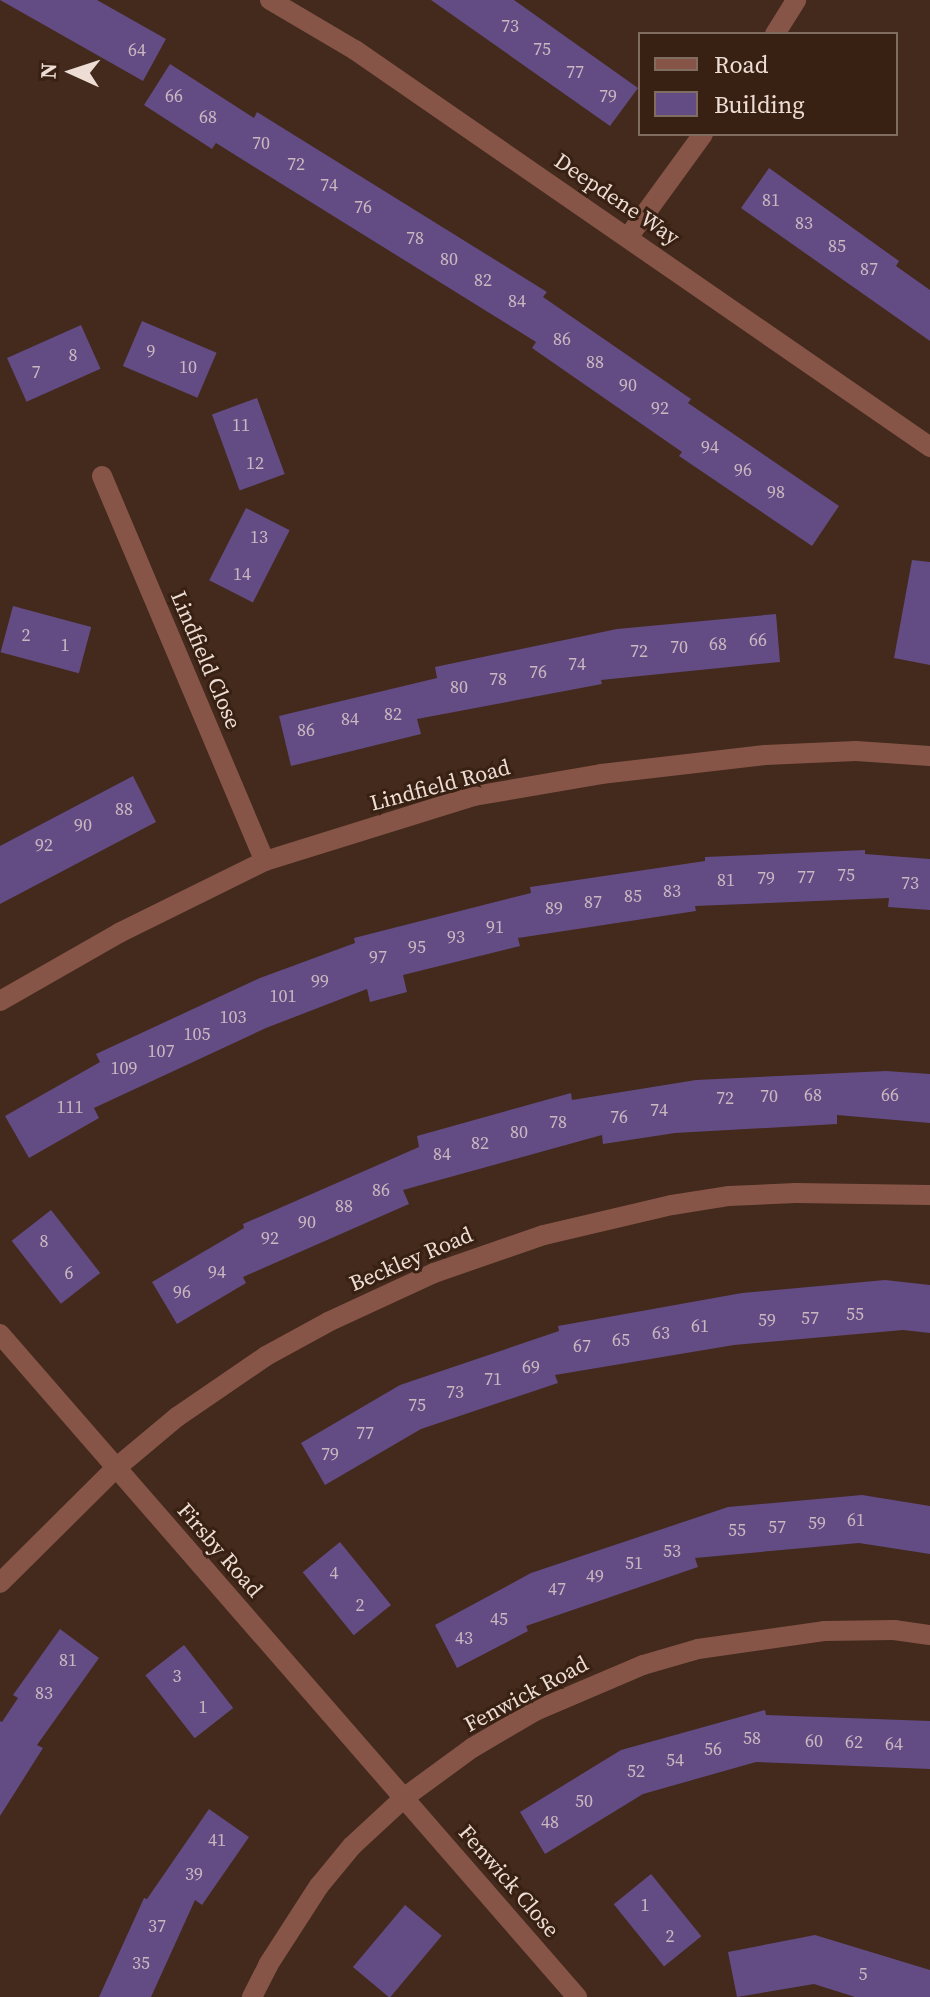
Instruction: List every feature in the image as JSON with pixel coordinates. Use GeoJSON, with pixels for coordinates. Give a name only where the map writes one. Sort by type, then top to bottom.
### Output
{"type":"FeatureCollection","features":[{"type":"Feature","properties":{"kind":"street","name":"Deepdene Way"},"geometry":{"type":"LineString","coordinates":[[270,0],[355,50],[629,236],[930,447]]}},
{"type":"Feature","properties":{"kind":"street"},"geometry":{"type":"LineString","coordinates":[[776,32],[796,0]]}},
{"type":"Feature","properties":{"kind":"street"},"geometry":{"type":"LineString","coordinates":[[629,236],[702,136]]}},
{"type":"Feature","properties":{"kind":"street","name":"Lindfield Close"},"geometry":{"type":"LineString","coordinates":[[102,476],[265,861]]}},
{"type":"Feature","properties":{"kind":"street","name":"Lindfield Road"},"geometry":{"type":"LineString","coordinates":[[0,1001],[119,933],[265,861],[474,796],[601,774],[765,755],[856,751],[930,756]]}},
{"type":"Feature","properties":{"kind":"street","name":"Beckley Road"},"geometry":{"type":"LineString","coordinates":[[0,1583],[116,1468],[177,1417],[266,1356],[383,1295],[496,1249],[609,1218],[729,1196],[864,1192],[930,1195]]}},
{"type":"Feature","properties":{"kind":"street","name":"Firsby Road"},"geometry":{"type":"LineString","coordinates":[[0,1334],[405,1797]]}},
{"type":"Feature","properties":{"kind":"street","name":"Fenwick Road"},"geometry":{"type":"LineString","coordinates":[[252,1997],[268,1965],[319,1886],[352,1846],[405,1797],[472,1748],[535,1711],[643,1665],[698,1649],[824,1631],[894,1630],[930,1635]]}},
{"type":"Feature","properties":{"kind":"street","name":"Fenwick Close"},"geometry":{"type":"LineString","coordinates":[[405,1797],[577,1997]]}},
{"type":"Feature","properties":{"kind":"building"},"geometry":{"type":"Polygon","coordinates":[[[0,0],[97,0],[166,39],[143,81],[0,0]]]}},
{"type":"Feature","properties":{"kind":"building"},"geometry":{"type":"Polygon","coordinates":[[[431,0],[514,0],[638,88],[610,126],[431,0]]]}},
{"type":"Feature","properties":{"kind":"building"},"geometry":{"type":"Polygon","coordinates":[[[170,64],[254,118],[257,112],[547,292],[543,297],[691,399],[688,403],[839,506],[812,546],[679,456],[682,452],[532,348],[536,342],[216,143],[212,149],[144,105],[170,64]]]}},
{"type":"Feature","properties":{"kind":"building"},"geometry":{"type":"Polygon","coordinates":[[[769,168],[899,261],[896,266],[930,290],[930,341],[741,208],[769,168]]]}},
{"type":"Feature","properties":{"kind":"building"},"geometry":{"type":"Polygon","coordinates":[[[142,321],[217,353],[197,398],[123,366],[142,321]]]}},
{"type":"Feature","properties":{"kind":"building"},"geometry":{"type":"Polygon","coordinates":[[[81,325],[101,369],[27,402],[7,358],[81,325]]]}},
{"type":"Feature","properties":{"kind":"building"},"geometry":{"type":"Polygon","coordinates":[[[257,398],[285,474],[240,491],[212,414],[257,398]]]}},
{"type":"Feature","properties":{"kind":"building"},"geometry":{"type":"Polygon","coordinates":[[[246,508],[290,530],[253,602],[209,580],[246,508]]]}},
{"type":"Feature","properties":{"kind":"building"},"geometry":{"type":"Polygon","coordinates":[[[912,560],[930,562],[930,665],[894,658],[912,560]]]}},
{"type":"Feature","properties":{"kind":"building"},"geometry":{"type":"Polygon","coordinates":[[[13,606],[91,627],[79,673],[1,652],[13,606]]]}},
{"type":"Feature","properties":{"kind":"building"},"geometry":{"type":"Polygon","coordinates":[[[776,614],[780,662],[601,680],[602,684],[417,719],[421,734],[291,766],[279,716],[437,678],[435,667],[617,629],[776,614]]]}},
{"type":"Feature","properties":{"kind":"building"},"geometry":{"type":"Polygon","coordinates":[[[133,776],[156,822],[0,904],[0,846],[133,776]]]}},
{"type":"Feature","properties":{"kind":"building"},"geometry":{"type":"Polygon","coordinates":[[[865,850],[865,854],[930,859],[930,910],[888,907],[889,898],[695,906],[696,911],[518,938],[520,946],[403,975],[407,992],[370,1002],[367,989],[266,1028],[94,1108],[99,1118],[29,1158],[5,1116],[100,1062],[96,1054],[260,978],[355,943],[354,938],[531,893],[530,887],[705,861],[705,857],[865,850]]]}},
{"type":"Feature","properties":{"kind":"building"},"geometry":{"type":"Polygon","coordinates":[[[886,1071],[930,1074],[930,1123],[837,1115],[837,1124],[675,1133],[603,1144],[602,1135],[403,1190],[409,1204],[243,1277],[246,1283],[177,1324],[152,1282],[244,1228],[243,1224],[419,1147],[417,1136],[571,1093],[572,1100],[696,1080],[886,1071]]]}},
{"type":"Feature","properties":{"kind":"building"},"geometry":{"type":"Polygon","coordinates":[[[51,1210],[100,1273],[61,1304],[12,1241],[51,1210]]]}},
{"type":"Feature","properties":{"kind":"building"},"geometry":{"type":"Polygon","coordinates":[[[885,1280],[930,1285],[930,1333],[903,1330],[734,1345],[555,1375],[558,1383],[421,1429],[325,1485],[301,1443],[400,1385],[559,1331],[558,1326],[742,1293],[885,1280]]]}},
{"type":"Feature","properties":{"kind":"building"},"geometry":{"type":"Polygon","coordinates":[[[862,1495],[930,1506],[930,1554],[859,1543],[695,1558],[698,1567],[526,1626],[528,1631],[457,1668],[435,1625],[531,1573],[728,1507],[862,1495]]]}},
{"type":"Feature","properties":{"kind":"building"},"geometry":{"type":"Polygon","coordinates":[[[340,1542],[391,1605],[354,1635],[303,1572],[340,1542]]]}},
{"type":"Feature","properties":{"kind":"building"},"geometry":{"type":"Polygon","coordinates":[[[60,1629],[99,1658],[37,1745],[43,1748],[0,1816],[0,1721],[18,1698],[13,1695],[60,1629]]]}},
{"type":"Feature","properties":{"kind":"building"},"geometry":{"type":"Polygon","coordinates":[[[184,1645],[233,1708],[195,1738],[145,1675],[184,1645]]]}},
{"type":"Feature","properties":{"kind":"building"},"geometry":{"type":"Polygon","coordinates":[[[765,1710],[766,1715],[930,1721],[930,1769],[756,1762],[643,1794],[545,1854],[520,1812],[621,1750],[765,1710]]]}},
{"type":"Feature","properties":{"kind":"building"},"geometry":{"type":"Polygon","coordinates":[[[209,1809],[249,1837],[202,1905],[195,1900],[151,1997],[99,1997],[144,1898],[147,1899],[209,1809]]]}},
{"type":"Feature","properties":{"kind":"building"},"geometry":{"type":"Polygon","coordinates":[[[651,1874],[701,1936],[664,1966],[614,1904],[651,1874]]]}},
{"type":"Feature","properties":{"kind":"building"},"geometry":{"type":"Polygon","coordinates":[[[405,1905],[442,1936],[390,1997],[353,1967],[405,1905]]]}},
{"type":"Feature","properties":{"kind":"building"},"geometry":{"type":"Polygon","coordinates":[[[815,1935],[930,1970],[930,1997],[855,1997],[814,1984],[737,1997],[728,1952],[815,1935]]]}}]}
